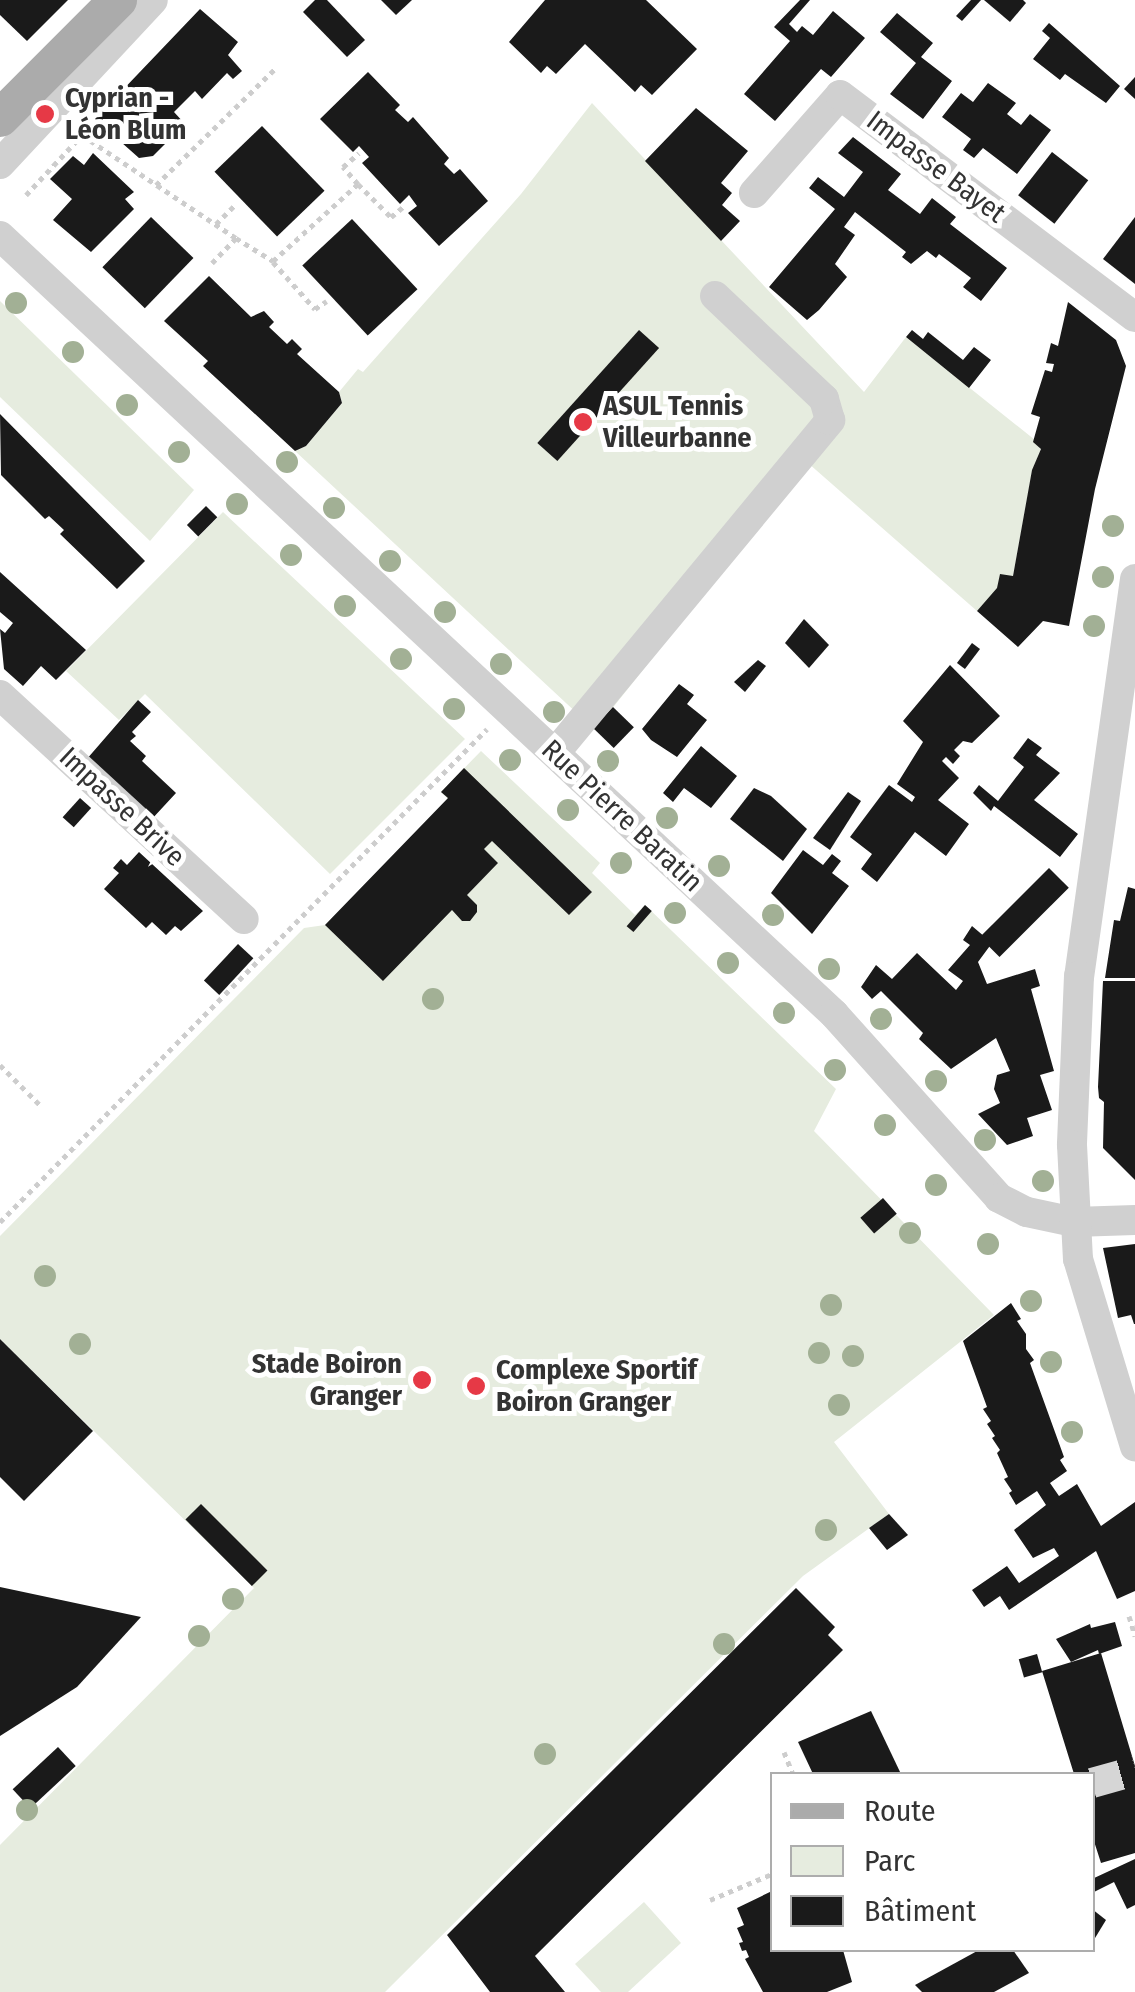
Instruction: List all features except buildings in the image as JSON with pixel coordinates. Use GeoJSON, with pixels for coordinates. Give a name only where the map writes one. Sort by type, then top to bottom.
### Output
{"type":"FeatureCollection","features":[{"type":"Feature","properties":{"kind":"main road"},"geometry":{"type":"LineString","coordinates":[[0,118],[118,0]]}},
{"type":"Feature","properties":{"kind":"street"},"geometry":{"type":"LineString","coordinates":[[0,164],[153,0]]}},
{"type":"Feature","properties":{"kind":"street","name":"Impasse Bayet"},"geometry":{"type":"LineString","coordinates":[[754,192],[840,95],[1135,317]]}},
{"type":"Feature","properties":{"kind":"street","name":"Rue Pierre Baratin"},"geometry":{"type":"LineString","coordinates":[[0,236],[834,1014],[999,1198],[1027,1212],[1074,1222],[1135,1220]]}},
{"type":"Feature","properties":{"kind":"street"},"geometry":{"type":"LineString","coordinates":[[554,753],[830,420],[824,399],[715,296]]}},
{"type":"Feature","properties":{"kind":"street"},"geometry":{"type":"LineString","coordinates":[[1135,579],[1080,976],[1074,1222],[1078,1259],[1135,1447]]}},
{"type":"Feature","properties":{"kind":"street","name":"Impasse Brive"},"geometry":{"type":"LineString","coordinates":[[0,695],[244,919]]}},
{"type":"Feature","properties":{"kind":"path"},"geometry":{"type":"LineString","coordinates":[[156,185],[274,70]]}},
{"type":"Feature","properties":{"kind":"path"},"geometry":{"type":"LineString","coordinates":[[26,195],[82,135],[272,261],[316,309],[327,301]]}},
{"type":"Feature","properties":{"kind":"path"},"geometry":{"type":"LineString","coordinates":[[358,153],[343,167],[392,217],[404,206]]}},
{"type":"Feature","properties":{"kind":"path"},"geometry":{"type":"LineString","coordinates":[[272,261],[358,184]]}},
{"type":"Feature","properties":{"kind":"path"},"geometry":{"type":"LineString","coordinates":[[216,224],[234,206]]}},
{"type":"Feature","properties":{"kind":"path"},"geometry":{"type":"LineString","coordinates":[[212,264],[236,238]]}},
{"type":"Feature","properties":{"kind":"path"},"geometry":{"type":"LineString","coordinates":[[0,1222],[507,709]]}},
{"type":"Feature","properties":{"kind":"path"},"geometry":{"type":"LineString","coordinates":[[0,1065],[41,1106]]}},
{"type":"Feature","properties":{"kind":"path"},"geometry":{"type":"LineString","coordinates":[[1129,1616],[1135,1636]]}},
{"type":"Feature","properties":{"kind":"path"},"geometry":{"type":"LineString","coordinates":[[784,1752],[793,1772]]}},
{"type":"Feature","properties":{"kind":"path"},"geometry":{"type":"LineString","coordinates":[[710,1900],[770,1875]]}},
{"type":"Feature","properties":{"kind":"green space","name":"ASUL Tennis Villeurbanne"},"geometry":{"type":"Polygon","coordinates":[[[592,103],[864,392],[906,337],[1035,440],[1041,449],[1032,471],[1013,576],[977,611],[808,463],[595,730],[295,451],[306,446],[342,403],[339,392],[358,369],[363,372],[521,194],[592,103]]]}},
{"type":"Feature","properties":{"kind":"green space"},"geometry":{"type":"Polygon","coordinates":[[[0,301],[194,490],[150,541],[0,397],[0,301]]]}},
{"type":"Feature","properties":{"kind":"green space"},"geometry":{"type":"Polygon","coordinates":[[[223,512],[465,739],[330,874],[145,694],[119,720],[66,671],[223,512]]]}},
{"type":"Feature","properties":{"kind":"green space","name":"Complexe Sportif Boiron Granger"},"geometry":{"type":"Polygon","coordinates":[[[481,751],[600,863],[592,873],[635,915],[645,905],[836,1089],[814,1131],[994,1315],[834,1442],[889,1514],[803,1576],[385,1992],[0,1992],[0,1845],[254,1588],[0,1339],[0,1236],[304,928],[325,925],[448,799],[441,792],[481,751]]]}},
{"type":"Feature","properties":{"kind":"green space"},"geometry":{"type":"Polygon","coordinates":[[[644,1902],[681,1943],[628,1992],[601,1992],[575,1964],[644,1902]]]}},
{"type":"Feature","properties":{"kind":"tunnel"},"geometry":{"type":"LineString","coordinates":[[1095,1782],[1135,1771]]}},
{"type":"Feature","properties":{"kind":"place","name":"Cyprian - Léon Blum"},"geometry":{"type":"Point","coordinates":[45,114]}},
{"type":"Feature","properties":{"kind":"place","name":"ASUL Tennis Villeurbanne"},"geometry":{"type":"Point","coordinates":[583,422]}},
{"type":"Feature","properties":{"kind":"place","name":"Stade Boiron Granger"},"geometry":{"type":"Point","coordinates":[422,1380]}},
{"type":"Feature","properties":{"kind":"place","name":"Complexe Sportif Boiron Granger"},"geometry":{"type":"Point","coordinates":[476,1386]}}]}
